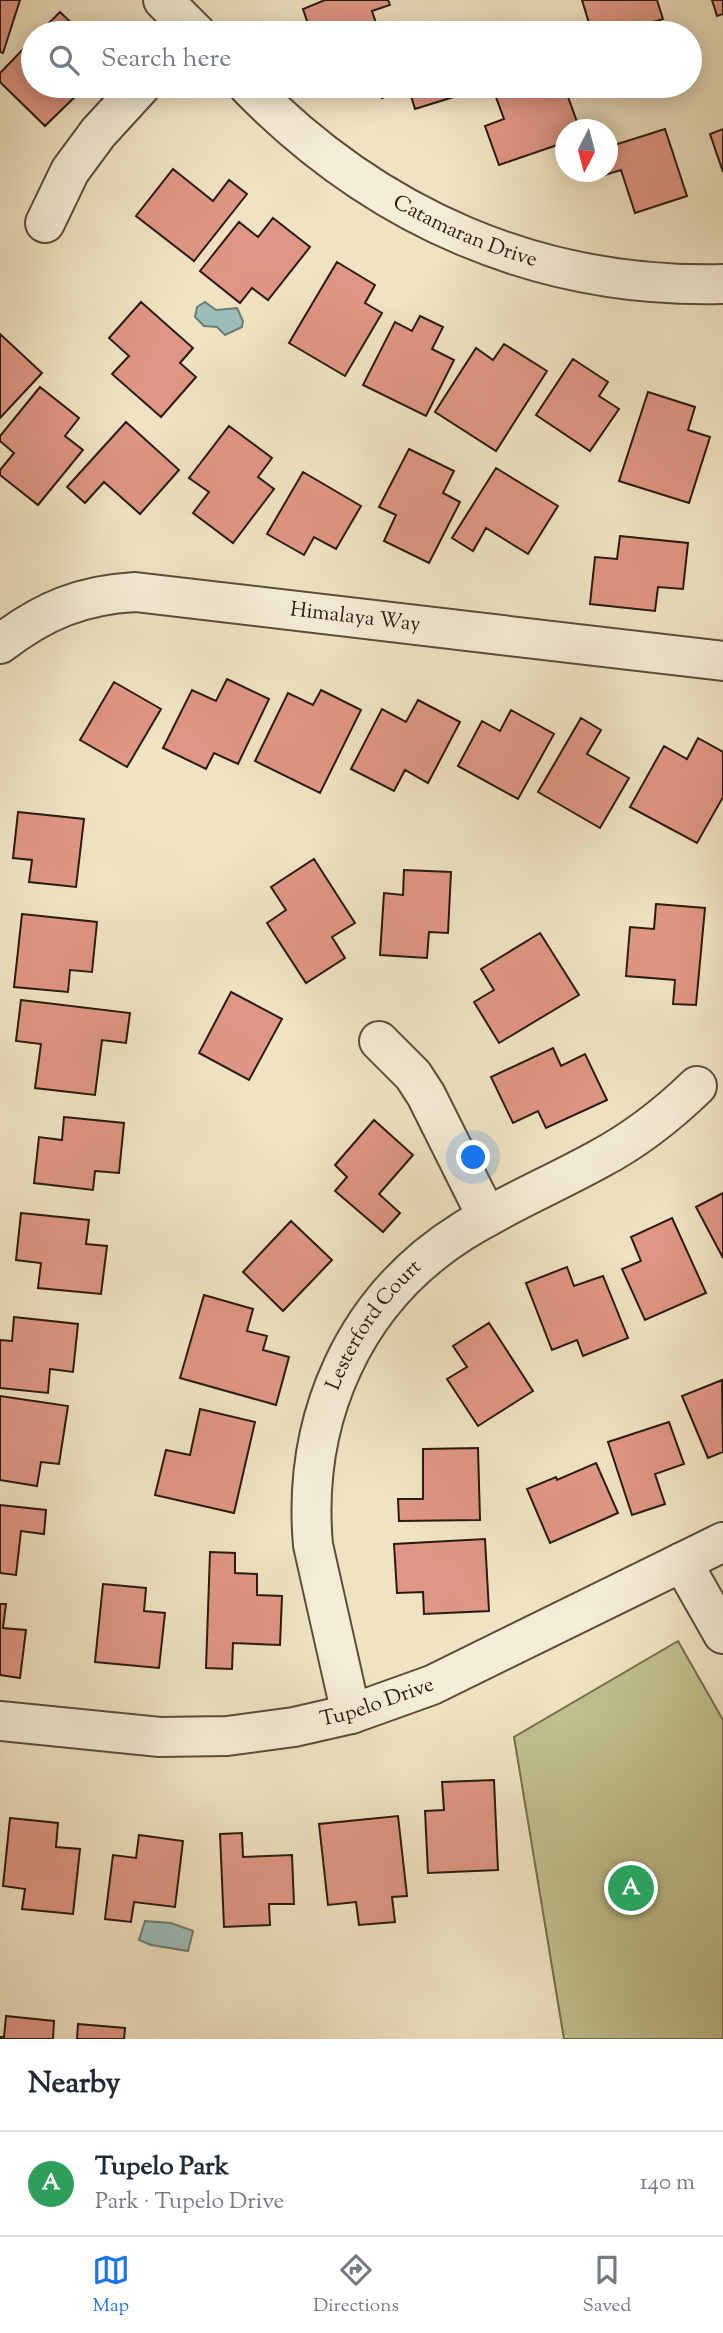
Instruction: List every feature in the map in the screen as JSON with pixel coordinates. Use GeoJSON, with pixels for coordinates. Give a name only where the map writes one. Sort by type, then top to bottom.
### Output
{"type":"FeatureCollection","features":[{"type":"Feature","properties":{"kind":"street"},"geometry":{"type":"LineString","coordinates":[[163,0],[183,21]]}},
{"type":"Feature","properties":{"kind":"street"},"geometry":{"type":"LineString","coordinates":[[45,223],[70,171],[98,133],[130,98]]}},
{"type":"Feature","properties":{"kind":"street","name":"Catamaran Drive"},"geometry":{"type":"LineString","coordinates":[[260,98],[323,155],[377,192],[435,224],[495,249],[559,267],[623,280],[689,285],[723,284]]}},
{"type":"Feature","properties":{"kind":"street","name":"Himalaya Way"},"geometry":{"type":"LineString","coordinates":[[0,644],[41,615],[64,605],[110,593],[135,592],[723,660]]}},
{"type":"Feature","properties":{"kind":"street"},"geometry":{"type":"LineString","coordinates":[[379,1041],[413,1075],[426,1095],[487,1217]]}},
{"type":"Feature","properties":{"kind":"street","name":"Lesterford Court"},"geometry":{"type":"LineString","coordinates":[[351,1714],[313,1545],[311,1489],[318,1433],[326,1406],[348,1354],[379,1307],[417,1265],[462,1231],[628,1142],[678,1105],[697,1086]]}},
{"type":"Feature","properties":{"kind":"street","name":"Tupelo Drive"},"geometry":{"type":"LineString","coordinates":[[0,1721],[127,1735],[187,1737],[293,1727],[351,1714],[432,1685],[723,1542]]}},
{"type":"Feature","properties":{"kind":"street"},"geometry":{"type":"LineString","coordinates":[[682,1562],[723,1633]]}},
{"type":"Feature","properties":{"kind":"green space"},"geometry":{"type":"Polygon","coordinates":[[[678,1641],[723,1720],[723,2039],[564,2039],[514,1737],[678,1641]]]}},
{"type":"Feature","properties":{"kind":"water"},"geometry":{"type":"Polygon","coordinates":[[[205,302],[216,310],[237,308],[243,321],[242,327],[225,335],[217,327],[204,326],[195,317],[197,307],[205,302]]]}},
{"type":"Feature","properties":{"kind":"water"},"geometry":{"type":"Polygon","coordinates":[[[145,1921],[171,1923],[193,1931],[188,1951],[151,1945],[139,1940],[145,1921]]]}},
{"type":"Feature","properties":{"kind":"building"},"geometry":{"type":"Polygon","coordinates":[[[0,0],[20,0],[3,53],[0,52],[0,0]]]}},
{"type":"Feature","properties":{"kind":"building"},"geometry":{"type":"Polygon","coordinates":[[[325,0],[388,0],[390,5],[372,11],[375,21],[307,21],[303,9],[325,0]]]}},
{"type":"Feature","properties":{"kind":"building"},"geometry":{"type":"Polygon","coordinates":[[[582,0],[657,0],[663,19],[657,21],[588,21],[582,0]]]}},
{"type":"Feature","properties":{"kind":"building"},"geometry":{"type":"Polygon","coordinates":[[[712,0],[723,0],[723,14],[717,16],[712,0]]]}},
{"type":"Feature","properties":{"kind":"building"},"geometry":{"type":"Polygon","coordinates":[[[60,12],[69,21],[51,21],[60,12]]]}},
{"type":"Feature","properties":{"kind":"building"},"geometry":{"type":"Polygon","coordinates":[[[21,51],[21,98],[74,98],[45,126],[0,82],[0,73],[21,51]]]}},
{"type":"Feature","properties":{"kind":"building"},"geometry":{"type":"Polygon","coordinates":[[[412,98],[450,98],[415,109],[412,98]]]}},
{"type":"Feature","properties":{"kind":"building"},"geometry":{"type":"Polygon","coordinates":[[[496,98],[568,98],[576,119],[555,119],[555,146],[499,165],[485,126],[504,119],[496,98]]]}},
{"type":"Feature","properties":{"kind":"building"},"geometry":{"type":"Polygon","coordinates":[[[665,129],[687,196],[635,213],[621,170],[618,171],[618,144],[665,129]]]}},
{"type":"Feature","properties":{"kind":"building"},"geometry":{"type":"Polygon","coordinates":[[[723,129],[723,172],[710,134],[723,129]]]}},
{"type":"Feature","properties":{"kind":"building"},"geometry":{"type":"Polygon","coordinates":[[[173,169],[213,201],[229,180],[247,194],[194,261],[136,216],[173,169]]]}},
{"type":"Feature","properties":{"kind":"building"},"geometry":{"type":"Polygon","coordinates":[[[273,218],[310,247],[268,300],[252,288],[240,303],[200,271],[239,222],[258,237],[273,218]]]}},
{"type":"Feature","properties":{"kind":"building"},"geometry":{"type":"Polygon","coordinates":[[[337,262],[375,285],[365,303],[382,313],[345,376],[289,343],[337,262]]]}},
{"type":"Feature","properties":{"kind":"building"},"geometry":{"type":"Polygon","coordinates":[[[141,302],[193,348],[180,363],[196,377],[161,417],[112,374],[129,356],[109,338],[141,302]]]}},
{"type":"Feature","properties":{"kind":"building"},"geometry":{"type":"Polygon","coordinates":[[[420,316],[443,327],[432,349],[454,360],[426,416],[363,385],[395,322],[412,331],[420,316]]]}},
{"type":"Feature","properties":{"kind":"building"},"geometry":{"type":"Polygon","coordinates":[[[0,334],[42,373],[0,418],[0,334]]]}},
{"type":"Feature","properties":{"kind":"building"},"geometry":{"type":"Polygon","coordinates":[[[504,344],[547,371],[496,451],[435,412],[476,348],[493,360],[504,344]]]}},
{"type":"Feature","properties":{"kind":"building"},"geometry":{"type":"Polygon","coordinates":[[[573,359],[608,382],[599,396],[619,409],[590,451],[536,415],[573,359]]]}},
{"type":"Feature","properties":{"kind":"building"},"geometry":{"type":"Polygon","coordinates":[[[40,387],[79,418],[65,436],[83,450],[38,505],[0,475],[0,470],[14,453],[0,441],[0,436],[40,387]]]}},
{"type":"Feature","properties":{"kind":"building"},"geometry":{"type":"Polygon","coordinates":[[[648,392],[695,407],[688,430],[710,437],[689,503],[619,481],[648,392]]]}},
{"type":"Feature","properties":{"kind":"building"},"geometry":{"type":"Polygon","coordinates":[[[126,422],[179,470],[140,514],[104,482],[85,503],[67,487],[126,422]]]}},
{"type":"Feature","properties":{"kind":"building"},"geometry":{"type":"Polygon","coordinates":[[[229,426],[272,458],[258,477],[274,489],[233,543],[193,513],[209,492],[189,478],[229,426]]]}},
{"type":"Feature","properties":{"kind":"building"},"geometry":{"type":"Polygon","coordinates":[[[409,449],[454,471],[443,493],[460,502],[429,563],[384,541],[396,515],[379,507],[409,449]]]}},
{"type":"Feature","properties":{"kind":"building"},"geometry":{"type":"Polygon","coordinates":[[[496,468],[558,506],[528,554],[486,528],[473,551],[452,538],[496,468]]]}},
{"type":"Feature","properties":{"kind":"building"},"geometry":{"type":"Polygon","coordinates":[[[303,472],[361,506],[336,549],[314,537],[304,555],[267,534],[303,472]]]}},
{"type":"Feature","properties":{"kind":"building"},"geometry":{"type":"Polygon","coordinates":[[[620,536],[688,543],[683,589],[658,587],[655,611],[590,604],[595,557],[617,559],[620,536]]]}},
{"type":"Feature","properties":{"kind":"building"},"geometry":{"type":"Polygon","coordinates":[[[227,679],[269,699],[238,764],[214,753],[206,769],[163,748],[192,690],[216,701],[227,679]]]}},
{"type":"Feature","properties":{"kind":"building"},"geometry":{"type":"Polygon","coordinates":[[[114,682],[161,709],[127,767],[80,740],[114,682]]]}},
{"type":"Feature","properties":{"kind":"building"},"geometry":{"type":"Polygon","coordinates":[[[321,690],[361,710],[320,793],[255,761],[288,693],[313,705],[321,690]]]}},
{"type":"Feature","properties":{"kind":"building"},"geometry":{"type":"Polygon","coordinates":[[[418,700],[460,722],[428,783],[405,770],[394,791],[351,769],[382,709],[406,722],[418,700]]]}},
{"type":"Feature","properties":{"kind":"building"},"geometry":{"type":"Polygon","coordinates":[[[511,710],[554,734],[518,799],[458,766],[482,721],[500,731],[511,710]]]}},
{"type":"Feature","properties":{"kind":"building"},"geometry":{"type":"Polygon","coordinates":[[[581,718],[601,730],[587,754],[629,778],[600,828],[538,792],[581,718]]]}},
{"type":"Feature","properties":{"kind":"building"},"geometry":{"type":"Polygon","coordinates":[[[698,738],[723,752],[723,797],[697,843],[630,807],[664,746],[687,759],[698,738]]]}},
{"type":"Feature","properties":{"kind":"building"},"geometry":{"type":"Polygon","coordinates":[[[18,812],[84,819],[76,887],[29,882],[32,860],[13,858],[18,812]]]}},
{"type":"Feature","properties":{"kind":"building"},"geometry":{"type":"Polygon","coordinates":[[[314,859],[355,923],[332,937],[345,958],[306,983],[267,923],[286,910],[271,887],[314,859]]]}},
{"type":"Feature","properties":{"kind":"building"},"geometry":{"type":"Polygon","coordinates":[[[404,870],[451,872],[448,933],[429,932],[427,958],[380,955],[384,893],[403,895],[404,870]]]}},
{"type":"Feature","properties":{"kind":"building"},"geometry":{"type":"Polygon","coordinates":[[[656,904],[705,908],[696,1005],[673,1004],[675,980],[626,976],[630,927],[654,929],[656,904]]]}},
{"type":"Feature","properties":{"kind":"building"},"geometry":{"type":"Polygon","coordinates":[[[22,914],[97,922],[92,972],[70,970],[68,992],[14,987],[22,914]]]}},
{"type":"Feature","properties":{"kind":"building"},"geometry":{"type":"Polygon","coordinates":[[[540,933],[579,995],[499,1043],[474,1002],[494,990],[481,969],[540,933]]]}},
{"type":"Feature","properties":{"kind":"building"},"geometry":{"type":"Polygon","coordinates":[[[231,992],[282,1019],[249,1080],[199,1053],[231,992]]]}},
{"type":"Feature","properties":{"kind":"building"},"geometry":{"type":"Polygon","coordinates":[[[21,1000],[130,1013],[126,1043],[102,1040],[95,1095],[35,1088],[41,1044],[16,1041],[21,1000]]]}},
{"type":"Feature","properties":{"kind":"building"},"geometry":{"type":"Polygon","coordinates":[[[553,1048],[561,1066],[585,1054],[607,1100],[546,1128],[538,1111],[513,1123],[491,1077],[553,1048]]]}},
{"type":"Feature","properties":{"kind":"building"},"geometry":{"type":"Polygon","coordinates":[[[64,1117],[124,1123],[119,1173],[95,1171],[93,1190],[34,1183],[39,1137],[62,1140],[64,1117]]]}},
{"type":"Feature","properties":{"kind":"building"},"geometry":{"type":"Polygon","coordinates":[[[374,1120],[413,1155],[379,1194],[400,1213],[383,1232],[335,1191],[347,1177],[335,1165],[374,1120]]]}},
{"type":"Feature","properties":{"kind":"building"},"geometry":{"type":"Polygon","coordinates":[[[723,1193],[723,1258],[696,1207],[723,1193]]]}},
{"type":"Feature","properties":{"kind":"building"},"geometry":{"type":"Polygon","coordinates":[[[21,1213],[89,1220],[86,1244],[107,1246],[101,1294],[38,1288],[41,1263],[16,1260],[21,1213]]]}},
{"type":"Feature","properties":{"kind":"building"},"geometry":{"type":"Polygon","coordinates":[[[672,1218],[706,1293],[645,1320],[622,1269],[641,1261],[631,1237],[672,1218]]]}},
{"type":"Feature","properties":{"kind":"building"},"geometry":{"type":"Polygon","coordinates":[[[291,1221],[332,1260],[283,1311],[243,1272],[291,1221]]]}},
{"type":"Feature","properties":{"kind":"building"},"geometry":{"type":"Polygon","coordinates":[[[567,1267],[574,1286],[603,1276],[628,1338],[583,1356],[577,1340],[552,1350],[526,1283],[567,1267]]]}},
{"type":"Feature","properties":{"kind":"building"},"geometry":{"type":"Polygon","coordinates":[[[204,1295],[253,1309],[247,1331],[267,1336],[263,1350],[289,1357],[276,1405],[180,1378],[204,1295]]]}},
{"type":"Feature","properties":{"kind":"building"},"geometry":{"type":"Polygon","coordinates":[[[14,1317],[78,1324],[73,1372],[50,1369],[48,1393],[0,1388],[0,1340],[12,1341],[14,1317]]]}},
{"type":"Feature","properties":{"kind":"building"},"geometry":{"type":"Polygon","coordinates":[[[489,1323],[533,1391],[478,1426],[447,1379],[467,1367],[453,1346],[489,1323]]]}},
{"type":"Feature","properties":{"kind":"building"},"geometry":{"type":"Polygon","coordinates":[[[722,1380],[723,1452],[708,1458],[682,1396],[722,1380]]]}},
{"type":"Feature","properties":{"kind":"building"},"geometry":{"type":"Polygon","coordinates":[[[0,1396],[68,1406],[59,1464],[41,1462],[37,1486],[0,1480],[0,1396]]]}},
{"type":"Feature","properties":{"kind":"building"},"geometry":{"type":"Polygon","coordinates":[[[200,1409],[255,1422],[234,1513],[155,1495],[166,1450],[190,1455],[200,1409]]]}},
{"type":"Feature","properties":{"kind":"building"},"geometry":{"type":"Polygon","coordinates":[[[669,1422],[684,1464],[655,1474],[665,1504],[632,1515],[608,1442],[669,1422]]]}},
{"type":"Feature","properties":{"kind":"building"},"geometry":{"type":"Polygon","coordinates":[[[478,1448],[480,1520],[399,1521],[398,1499],[423,1499],[423,1449],[478,1448]]]}},
{"type":"Feature","properties":{"kind":"building"},"geometry":{"type":"Polygon","coordinates":[[[596,1463],[618,1513],[550,1543],[527,1489],[556,1477],[557,1480],[596,1463]]]}},
{"type":"Feature","properties":{"kind":"building"},"geometry":{"type":"Polygon","coordinates":[[[0,1505],[46,1510],[44,1534],[21,1531],[16,1575],[0,1573],[0,1505]]]}},
{"type":"Feature","properties":{"kind":"building"},"geometry":{"type":"Polygon","coordinates":[[[485,1539],[489,1611],[424,1614],[423,1592],[397,1593],[394,1544],[485,1539]]]}},
{"type":"Feature","properties":{"kind":"building"},"geometry":{"type":"Polygon","coordinates":[[[210,1552],[235,1553],[235,1573],[257,1574],[257,1595],[282,1596],[280,1645],[233,1643],[232,1669],[206,1668],[210,1552]]]}},
{"type":"Feature","properties":{"kind":"building"},"geometry":{"type":"Polygon","coordinates":[[[103,1584],[146,1588],[144,1611],[165,1613],[159,1668],[95,1662],[103,1584]]]}},
{"type":"Feature","properties":{"kind":"building"},"geometry":{"type":"Polygon","coordinates":[[[0,1604],[6,1604],[3,1628],[26,1630],[20,1678],[0,1675],[0,1604]]]}},
{"type":"Feature","properties":{"kind":"building"},"geometry":{"type":"Polygon","coordinates":[[[494,1780],[498,1870],[428,1873],[425,1811],[444,1810],[442,1782],[494,1780]]]}},
{"type":"Feature","properties":{"kind":"building"},"geometry":{"type":"Polygon","coordinates":[[[398,1816],[407,1896],[392,1897],[395,1922],[359,1925],[356,1902],[328,1905],[319,1824],[398,1816]]]}},
{"type":"Feature","properties":{"kind":"building"},"geometry":{"type":"Polygon","coordinates":[[[10,1818],[58,1823],[56,1847],[80,1849],[73,1914],[22,1909],[25,1889],[3,1886],[10,1818]]]}},
{"type":"Feature","properties":{"kind":"building"},"geometry":{"type":"Polygon","coordinates":[[[242,1833],[243,1857],[292,1855],[294,1904],[269,1904],[270,1925],[224,1927],[220,1834],[242,1833]]]}},
{"type":"Feature","properties":{"kind":"building"},"geometry":{"type":"Polygon","coordinates":[[[139,1835],[183,1841],[175,1907],[134,1902],[131,1922],[105,1919],[113,1855],[136,1858],[139,1835]]]}},
{"type":"Feature","properties":{"kind":"building"},"geometry":{"type":"Polygon","coordinates":[[[6,2016],[54,2021],[53,2039],[0,2039],[4,2037],[6,2016]]]}},
{"type":"Feature","properties":{"kind":"building"},"geometry":{"type":"Polygon","coordinates":[[[78,2024],[125,2028],[124,2039],[77,2039],[78,2024]]]}},
{"type":"Feature","properties":{"kind":"place","name":"Tupelo Park"},"geometry":{"type":"Point","coordinates":[631,1888]}}]}
